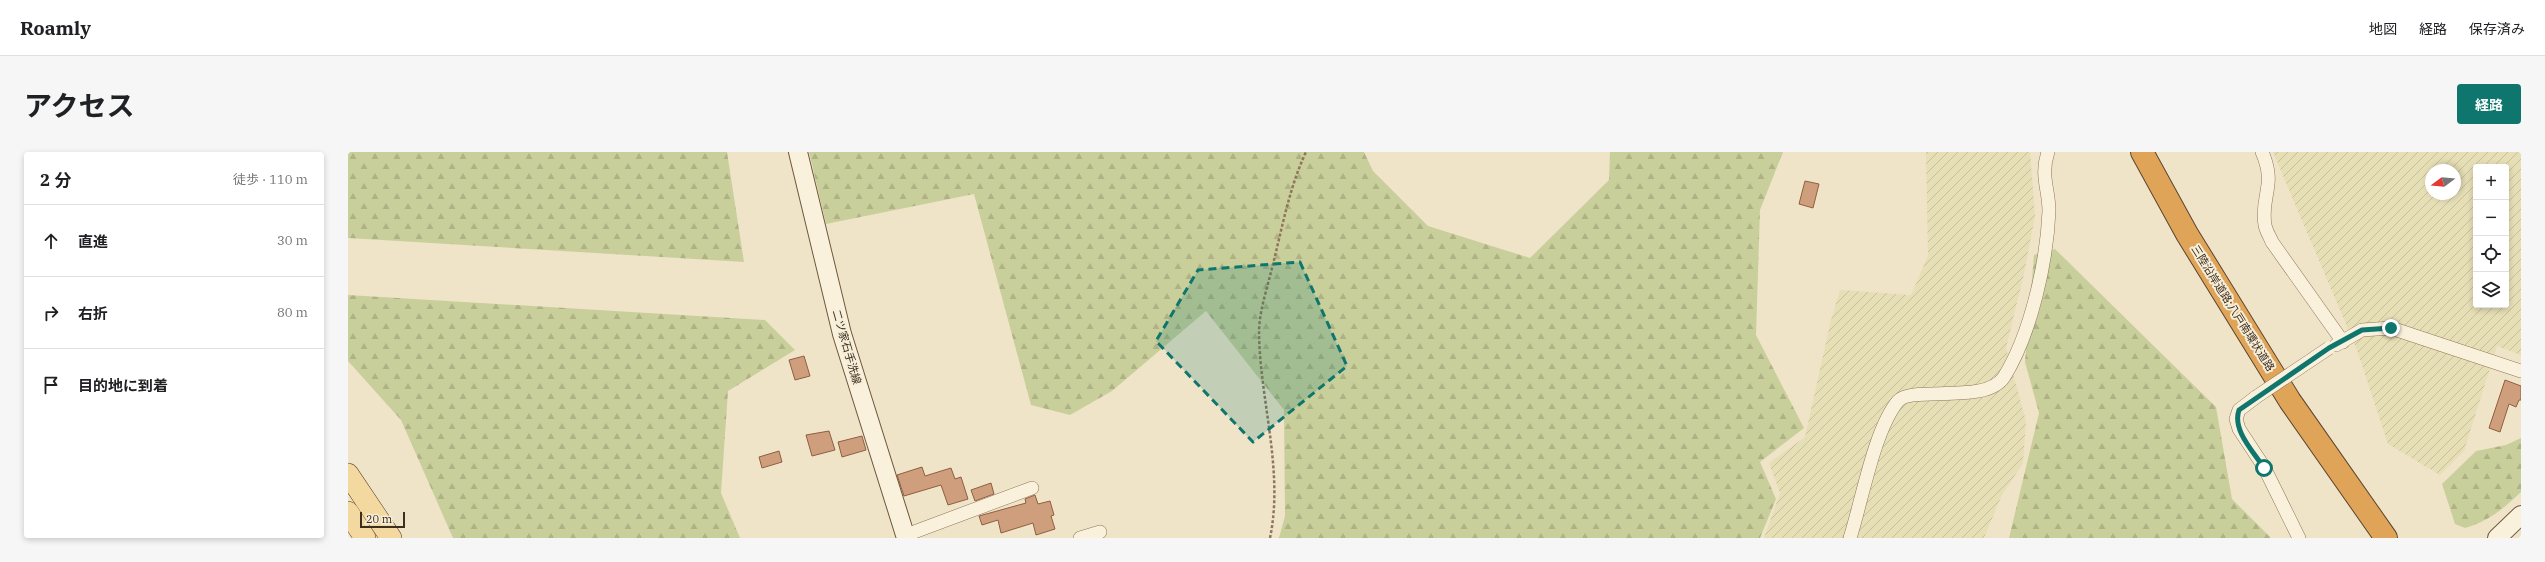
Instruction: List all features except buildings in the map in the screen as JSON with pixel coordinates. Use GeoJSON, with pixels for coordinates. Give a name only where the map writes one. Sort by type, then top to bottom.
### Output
{"type":"FeatureCollection","features":[{"type":"Feature","properties":{"kind":"highway","name":"三陸沿岸道路;八戸南環状道路"},"geometry":{"type":"LineString","coordinates":[[2142,152],[2187,234],[2290,401],[2386,538]]}},
{"type":"Feature","properties":{"kind":"main road"},"geometry":{"type":"LineString","coordinates":[[348,474],[391,538]]}},
{"type":"Feature","properties":{"kind":"main road"},"geometry":{"type":"LineString","coordinates":[[348,512],[365,538]]}},
{"type":"Feature","properties":{"kind":"street","name":"二ツ家石手洗線"},"geometry":{"type":"LineString","coordinates":[[798,152],[842,334],[906,537]]}},
{"type":"Feature","properties":{"kind":"street"},"geometry":{"type":"LineString","coordinates":[[1850,538],[1876,448],[1890,413],[1899,400],[1908,395],[1965,393],[1985,389],[2003,379],[2020,347],[2043,264],[2049,209],[2044,184],[2044,164],[2048,152]]}},
{"type":"Feature","properties":{"kind":"street"},"geometry":{"type":"LineString","coordinates":[[2262,152],[2268,166],[2270,183],[2265,225],[2272,242],[2342,342]]}},
{"type":"Feature","properties":{"kind":"street"},"geometry":{"type":"LineString","coordinates":[[2299,538],[2264,468],[2239,429],[2236,419],[2239,410],[2256,397],[2329,348],[2362,330],[2391,328],[2521,371]]}},
{"type":"Feature","properties":{"kind":"street"},"geometry":{"type":"LineString","coordinates":[[906,537],[1032,488]]}},
{"type":"Feature","properties":{"kind":"street"},"geometry":{"type":"LineString","coordinates":[[2497,538],[2521,515]]}},
{"type":"Feature","properties":{"kind":"street"},"geometry":{"type":"LineString","coordinates":[[1080,538],[1100,532]]}},
{"type":"Feature","properties":{"kind":"path"},"geometry":{"type":"LineString","coordinates":[[1270,538],[1275,513],[1273,463],[1265,416],[1259,332],[1264,303],[1293,184],[1306,152]]}},
{"type":"Feature","properties":{"kind":"highlighted area"},"geometry":{"type":"Polygon","coordinates":[[[1300,262],[1347,366],[1253,442],[1156,341],[1198,270],[1300,262]]]}},
{"type":"Feature","properties":{"kind":"shaded area"},"geometry":{"type":"Polygon","coordinates":[[[1926,152],[2030,152],[2035,216],[2024,274],[2006,348],[2026,421],[2023,463],[2002,495],[1984,538],[1764,538],[1780,493],[1769,463],[1805,437],[1831,320],[1840,290],[1911,295],[1928,256],[1926,152]]]}},
{"type":"Feature","properties":{"kind":"shaded area"},"geometry":{"type":"Polygon","coordinates":[[[2273,152],[2521,152],[2521,355],[2497,346],[2464,451],[2440,475],[2388,444],[2357,350],[2273,152]]]}},
{"type":"Feature","properties":{"kind":"green space"},"geometry":{"type":"Polygon","coordinates":[[[348,152],[727,152],[744,262],[348,238],[348,152]]]}},
{"type":"Feature","properties":{"kind":"green space"},"geometry":{"type":"Polygon","coordinates":[[[809,152],[1364,152],[1373,171],[1428,226],[1530,258],[1609,180],[1610,152],[1783,152],[1760,210],[1756,335],[1804,428],[1760,462],[1776,499],[1760,538],[1279,538],[1285,516],[1284,410],[1206,311],[1112,391],[1070,415],[1031,405],[974,194],[826,224],[809,152]]]}},
{"type":"Feature","properties":{"kind":"green space"},"geometry":{"type":"Polygon","coordinates":[[[2055,249],[2216,407],[2232,499],[2271,538],[2009,538],[2039,413],[2025,362],[2034,255],[2055,249]]]}},
{"type":"Feature","properties":{"kind":"green space"},"geometry":{"type":"Polygon","coordinates":[[[348,295],[765,320],[795,350],[728,391],[721,493],[740,538],[453,538],[401,420],[348,361],[348,295]]]}},
{"type":"Feature","properties":{"kind":"green space"},"geometry":{"type":"Polygon","coordinates":[[[2521,438],[2521,492],[2502,509],[2481,522],[2465,528],[2455,524],[2442,484],[2476,451],[2506,445],[2521,438]]]}},
{"type":"Feature","properties":{"kind":"route"},"geometry":{"type":"LineString","coordinates":[[2264,468],[2239,429],[2236,419],[2239,410],[2329,348],[2362,330],[2377,327],[2391,328]]}}]}
